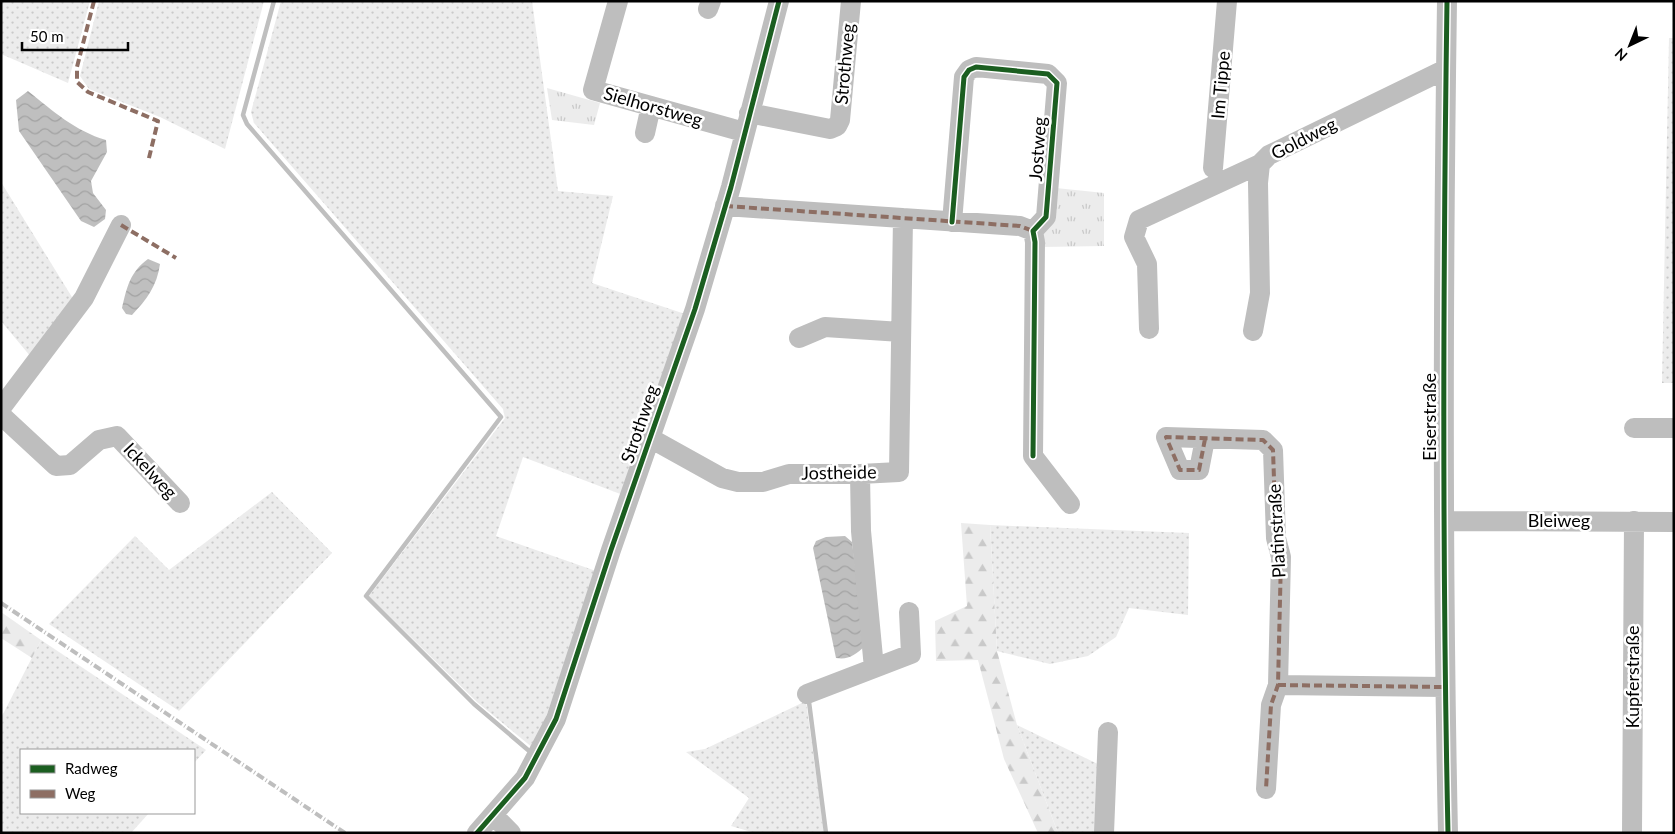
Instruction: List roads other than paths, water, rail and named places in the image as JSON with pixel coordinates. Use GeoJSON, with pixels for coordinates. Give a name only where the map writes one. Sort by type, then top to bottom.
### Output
{"type":"FeatureCollection","features":[{"type":"Feature","properties":{"kind":"street","name":"Sielhorstweg"},"geometry":{"type":"LineString","coordinates":[[618,1],[593,90],[651,106],[747,123]]}},
{"type":"Feature","properties":{"kind":"street","name":"Strothweg"},"geometry":{"type":"LineString","coordinates":[[477,833],[525,778],[556,719],[695,308],[731,186],[779,1]]}},
{"type":"Feature","properties":{"kind":"street","name":"Strothweg"},"geometry":{"type":"LineString","coordinates":[[747,123],[830,130],[837,126],[840,120],[851,1]]}},
{"type":"Feature","properties":{"kind":"street","name":"Im Tippe"},"geometry":{"type":"LineString","coordinates":[[1213,168],[1228,1]]}},
{"type":"Feature","properties":{"kind":"street","name":"Eiserstraße"},"geometry":{"type":"LineString","coordinates":[[1448,1],[1444,521],[1444,687],[1448,833]]}},
{"type":"Feature","properties":{"kind":"street","name":"Jostweg"},"geometry":{"type":"LineString","coordinates":[[952,222],[964,77],[969,70],[976,67],[1048,74],[1057,83],[1046,217],[1032,231]]}},
{"type":"Feature","properties":{"kind":"street","name":"Goldweg"},"geometry":{"type":"LineString","coordinates":[[1253,331],[1260,293],[1258,183],[1260,164],[1269,155],[1446,69]]}},
{"type":"Feature","properties":{"kind":"street"},"geometry":{"type":"LineString","coordinates":[[645,133],[651,106]]}},
{"type":"Feature","properties":{"kind":"street"},"geometry":{"type":"LineString","coordinates":[[1149,329],[1147,264],[1134,236],[1140,220],[1260,164]]}},
{"type":"Feature","properties":{"kind":"street"},"geometry":{"type":"LineString","coordinates":[[725,206],[1020,226],[1032,231],[1035,242],[1033,456],[1070,504]]}},
{"type":"Feature","properties":{"kind":"street","name":"Jostheide"},"geometry":{"type":"LineString","coordinates":[[650,438],[722,478],[738,482],[762,482],[789,474],[899,472],[903,218]]}},
{"type":"Feature","properties":{"kind":"street"},"geometry":{"type":"LineString","coordinates":[[1,408],[84,298],[121,225]]}},
{"type":"Feature","properties":{"kind":"street"},"geometry":{"type":"LineString","coordinates":[[799,338],[825,327],[901,332]]}},
{"type":"Feature","properties":{"kind":"street","name":"Ickelweg"},"geometry":{"type":"LineString","coordinates":[[1,415],[56,466],[70,465],[99,440],[116,436],[180,503]]}},
{"type":"Feature","properties":{"kind":"street"},"geometry":{"type":"LineString","coordinates":[[1634,428],[1674,428]]}},
{"type":"Feature","properties":{"kind":"street","name":"Platinstraße"},"geometry":{"type":"LineString","coordinates":[[1205,439],[1263,440],[1273,450],[1276,538],[1281,557],[1278,685],[1271,705],[1266,789]]}},
{"type":"Feature","properties":{"kind":"street"},"geometry":{"type":"LineString","coordinates":[[860,474],[861,531],[874,668]]}},
{"type":"Feature","properties":{"kind":"street","name":"Bleiweg"},"geometry":{"type":"LineString","coordinates":[[1444,521],[1674,522]]}},
{"type":"Feature","properties":{"kind":"street","name":"Kupferstraße"},"geometry":{"type":"LineString","coordinates":[[1632,833],[1634,521]]}},
{"type":"Feature","properties":{"kind":"street"},"geometry":{"type":"LineString","coordinates":[[807,694],[911,654],[909,612]]}},
{"type":"Feature","properties":{"kind":"street"},"geometry":{"type":"LineString","coordinates":[[1278,685],[1444,687]]}},
{"type":"Feature","properties":{"kind":"street"},"geometry":{"type":"LineString","coordinates":[[1104,833],[1108,732]]}},
{"type":"Feature","properties":{"kind":"street"},"geometry":{"type":"LineString","coordinates":[[493,815],[511,833]]}},
{"type":"Feature","properties":{"kind":"water"},"geometry":{"type":"Polygon","coordinates":[[[28,91],[74,126],[106,140],[107,152],[91,181],[93,193],[106,210],[105,219],[94,227],[81,221],[19,131],[16,100],[28,91]]]}},
{"type":"Feature","properties":{"kind":"water"},"geometry":{"type":"Polygon","coordinates":[[[148,259],[160,264],[159,272],[147,298],[132,315],[126,314],[122,308],[130,280],[137,269],[148,259]]]}},
{"type":"Feature","properties":{"kind":"water"},"geometry":{"type":"Polygon","coordinates":[[[845,536],[852,542],[865,646],[852,656],[836,658],[813,548],[816,541],[826,537],[845,536]]]}},
{"type":"Feature","properties":{"kind":"waterway"},"geometry":{"type":"LineString","coordinates":[[274,1],[243,115],[247,124],[501,417],[366,596],[474,704],[528,750]]}},
{"type":"Feature","properties":{"kind":"waterway"},"geometry":{"type":"LineString","coordinates":[[809,702],[826,833]]}},
{"type":"Feature","properties":{"kind":"railway"},"geometry":{"type":"LineString","coordinates":[[1,603],[345,833]]}}]}
